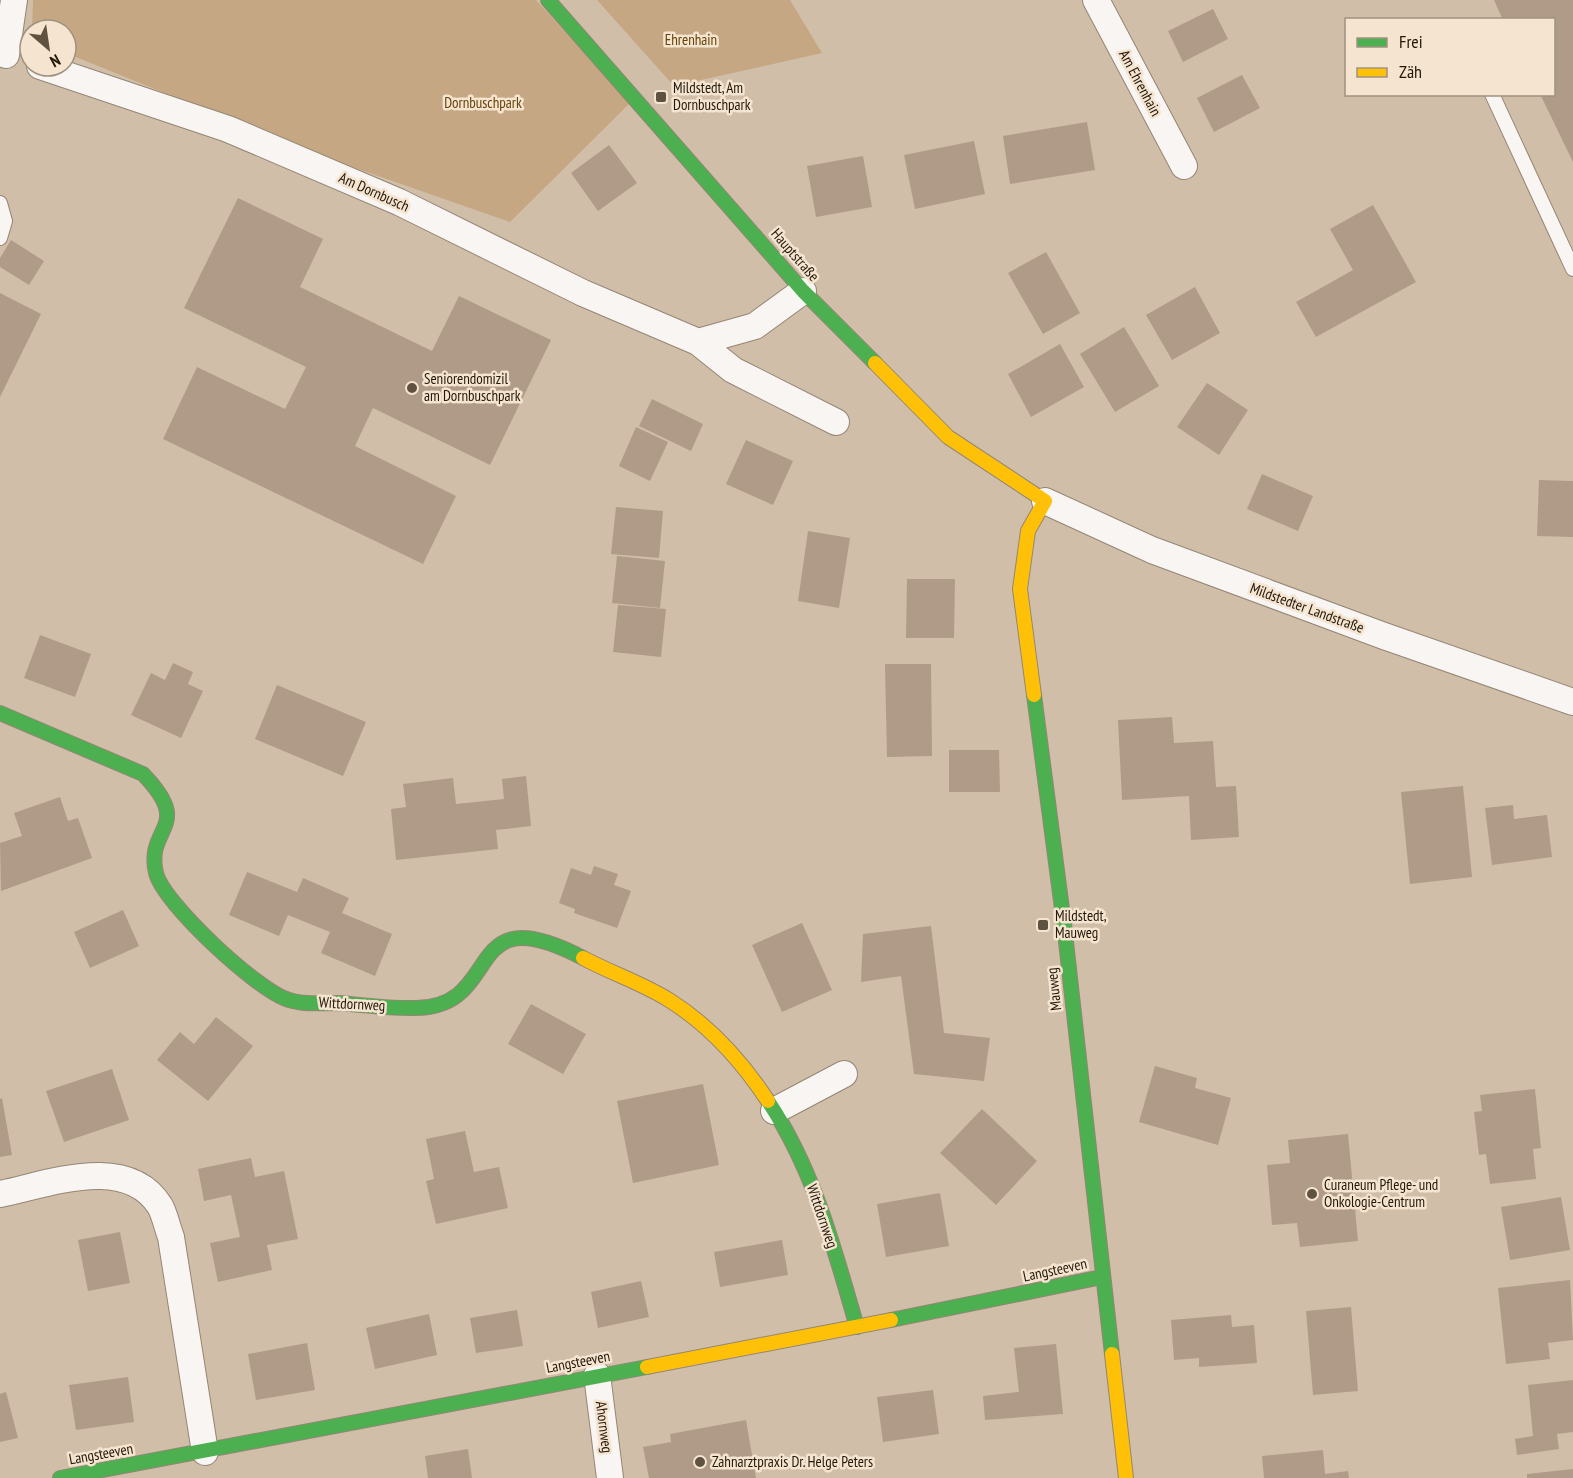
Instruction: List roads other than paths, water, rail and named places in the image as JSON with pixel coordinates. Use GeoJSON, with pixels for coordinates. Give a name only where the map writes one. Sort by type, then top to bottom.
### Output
{"type":"FeatureCollection","features":[{"type":"Feature","properties":{"kind":"street"},"geometry":{"type":"LineString","coordinates":[[14,0],[3,53],[18,59]]}},
{"type":"Feature","properties":{"kind":"street","name":"Hauptstraße"},"geometry":{"type":"LineString","coordinates":[[548,0],[803,291],[948,437],[1045,501]]}},
{"type":"Feature","properties":{"kind":"street","name":"Am Ehrenhain"},"geometry":{"type":"LineString","coordinates":[[1096,0],[1184,166]]}},
{"type":"Feature","properties":{"kind":"street","name":"Am Dornbusch"},"geometry":{"type":"LineString","coordinates":[[76,78],[228,129],[399,202],[584,292],[698,342],[733,370],[836,422]]}},
{"type":"Feature","properties":{"kind":"street"},"geometry":{"type":"LineString","coordinates":[[698,342],[755,326],[803,291]]}},
{"type":"Feature","properties":{"kind":"street","name":"Mildstedter Landstraße"},"geometry":{"type":"LineString","coordinates":[[1045,501],[1152,550],[1384,636],[1573,702]]}},
{"type":"Feature","properties":{"kind":"street","name":"Mauweg"},"geometry":{"type":"LineString","coordinates":[[1045,501],[1028,531],[1020,589],[1064,924],[1126,1478]]}},
{"type":"Feature","properties":{"kind":"street","name":"Wittdornweg"},"geometry":{"type":"LineString","coordinates":[[0,713],[143,774],[158,787],[168,804],[166,825],[157,852],[156,874],[172,902],[262,987],[287,1000],[427,1008],[451,1001],[466,990],[488,953],[502,942],[520,938],[549,942],[672,1001],[707,1028],[744,1068],[774,1111],[803,1162],[857,1327]]}},
{"type":"Feature","properties":{"kind":"street"},"geometry":{"type":"LineString","coordinates":[[774,1111],[844,1074]]}},
{"type":"Feature","properties":{"kind":"street"},"geometry":{"type":"LineString","coordinates":[[0,1194],[102,1174],[135,1181],[160,1206],[171,1237],[205,1452]]}},
{"type":"Feature","properties":{"kind":"street","name":"Langsteeven"},"geometry":{"type":"LineString","coordinates":[[60,1478],[857,1327],[1102,1277]]}},
{"type":"Feature","properties":{"kind":"street","name":"Ahornweg"},"geometry":{"type":"LineString","coordinates":[[597,1375],[610,1478]]}},
{"type":"Feature","properties":{"kind":"lane"},"geometry":{"type":"LineString","coordinates":[[1493,96],[1573,269]]}},
{"type":"Feature","properties":{"kind":"lane"},"geometry":{"type":"LineString","coordinates":[[0,203],[5,221],[0,238]]}},
{"type":"Feature","properties":{"kind":"place","name":"Mildstedt, Am Dornbuschpark"},"geometry":{"type":"Point","coordinates":[661,97]}},
{"type":"Feature","properties":{"kind":"place","name":"Seniorendomizil am Dornbuschpark"},"geometry":{"type":"Point","coordinates":[412,388]}},
{"type":"Feature","properties":{"kind":"place","name":"Mildstedt, Mauweg"},"geometry":{"type":"Point","coordinates":[1043,925]}},
{"type":"Feature","properties":{"kind":"place","name":"Curaneum Pflege- und Onkologie-Centrum"},"geometry":{"type":"Point","coordinates":[1312,1194]}},
{"type":"Feature","properties":{"kind":"place","name":"Zahnarztpraxis Dr. Helge Peters"},"geometry":{"type":"Point","coordinates":[700,1462]}},
{"type":"Feature","properties":{"kind":"park label","name":"Ehrenhain"},"geometry":{"type":"Point","coordinates":[691,40]}},
{"type":"Feature","properties":{"kind":"park label","name":"Dornbuschpark"},"geometry":{"type":"Point","coordinates":[483,103]}}]}
